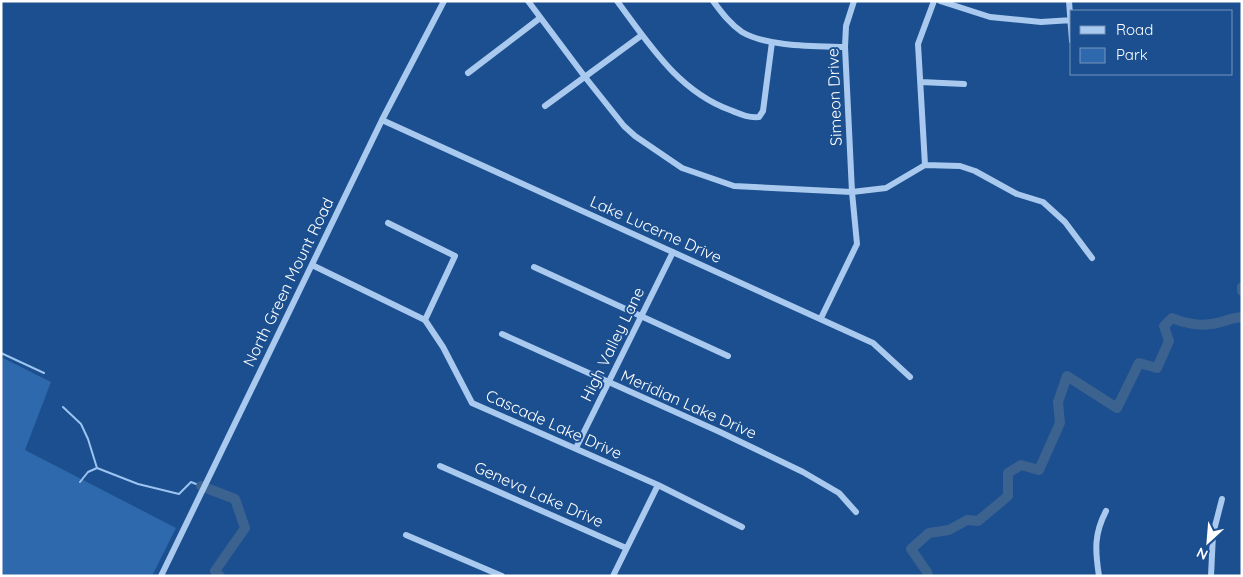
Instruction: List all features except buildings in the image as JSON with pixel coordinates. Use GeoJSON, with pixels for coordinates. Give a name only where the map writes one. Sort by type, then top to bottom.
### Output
{"type":"FeatureCollection","features":[{"type":"Feature","properties":{"kind":"street","name":"North Green Mount Road"},"geometry":{"type":"LineString","coordinates":[[161,576],[382,120],[444,1]]}},
{"type":"Feature","properties":{"kind":"street"},"geometry":{"type":"LineString","coordinates":[[528,1],[585,77],[635,136],[682,168],[734,186],[852,192],[886,188],[925,165],[960,166],[975,171],[1016,194],[1043,202],[1066,222],[1092,258]]}},
{"type":"Feature","properties":{"kind":"street"},"geometry":{"type":"LineString","coordinates":[[617,1],[671,72],[688,88],[700,97],[718,106],[750,118],[759,117],[763,111],[772,42]]}},
{"type":"Feature","properties":{"kind":"street"},"geometry":{"type":"LineString","coordinates":[[713,1],[738,29],[756,39],[772,42],[845,47]]}},
{"type":"Feature","properties":{"kind":"street","name":"Simeon Drive"},"geometry":{"type":"LineString","coordinates":[[821,318],[857,244],[852,192],[845,47],[846,26],[854,1]]}},
{"type":"Feature","properties":{"kind":"street"},"geometry":{"type":"LineString","coordinates":[[925,165],[918,44],[934,1]]}},
{"type":"Feature","properties":{"kind":"street"},"geometry":{"type":"LineString","coordinates":[[940,1],[990,17],[1041,22],[1070,20]]}},
{"type":"Feature","properties":{"kind":"street"},"geometry":{"type":"LineString","coordinates":[[468,73],[540,18]]}},
{"type":"Feature","properties":{"kind":"street"},"geometry":{"type":"LineString","coordinates":[[546,106],[642,35]]}},
{"type":"Feature","properties":{"kind":"street"},"geometry":{"type":"LineString","coordinates":[[921,82],[964,84]]}},
{"type":"Feature","properties":{"kind":"street","name":"Lake Lucerne Drive"},"geometry":{"type":"LineString","coordinates":[[382,120],[873,342],[910,377]]}},
{"type":"Feature","properties":{"kind":"street"},"geometry":{"type":"LineString","coordinates":[[312,265],[425,320],[455,256],[388,223]]}},
{"type":"Feature","properties":{"kind":"street","name":"High Valley Lane"},"geometry":{"type":"LineString","coordinates":[[576,448],[673,252]]}},
{"type":"Feature","properties":{"kind":"street"},"geometry":{"type":"LineString","coordinates":[[534,267],[728,356]]}},
{"type":"Feature","properties":{"kind":"street","name":"Cascade Lake Drive"},"geometry":{"type":"LineString","coordinates":[[425,320],[443,348],[472,403],[658,485],[742,527]]}},
{"type":"Feature","properties":{"kind":"street","name":"Meridian Lake Drive"},"geometry":{"type":"LineString","coordinates":[[502,334],[720,432],[803,472],[839,493],[856,512]]}},
{"type":"Feature","properties":{"kind":"street","name":"Geneva Lake Drive"},"geometry":{"type":"LineString","coordinates":[[440,466],[626,548]]}},
{"type":"Feature","properties":{"kind":"street"},"geometry":{"type":"LineString","coordinates":[[613,576],[658,485]]}},
{"type":"Feature","properties":{"kind":"street"},"geometry":{"type":"LineString","coordinates":[[1211,576],[1213,534],[1222,498]]}},
{"type":"Feature","properties":{"kind":"street"},"geometry":{"type":"LineString","coordinates":[[1099,576],[1096,558],[1096,535],[1106,511]]}},
{"type":"Feature","properties":{"kind":"street"},"geometry":{"type":"LineString","coordinates":[[406,535],[502,576]]}},
{"type":"Feature","properties":{"kind":"green space"},"geometry":{"type":"Polygon","coordinates":[[[1,357],[51,382],[25,450],[176,528],[152,576],[1,576],[1,357]]]}},
{"type":"Feature","properties":{"kind":"waterway"},"geometry":{"type":"LineString","coordinates":[[928,576],[911,549],[929,533],[949,530],[967,520],[978,521],[1008,496],[1008,473],[1021,465],[1039,470],[1060,423],[1058,402],[1067,376],[1117,408],[1139,363],[1157,368],[1169,341],[1164,326],[1172,318],[1186,323],[1201,325],[1242,317]]}},
{"type":"Feature","properties":{"kind":"waterway"},"geometry":{"type":"LineString","coordinates":[[1,353],[44,373]]}},
{"type":"Feature","properties":{"kind":"waterway"},"geometry":{"type":"LineString","coordinates":[[63,407],[81,424],[97,468]]}},
{"type":"Feature","properties":{"kind":"waterway"},"geometry":{"type":"LineString","coordinates":[[97,468],[138,484],[179,494],[191,482],[201,486]]}},
{"type":"Feature","properties":{"kind":"waterway"},"geometry":{"type":"LineString","coordinates":[[80,482],[88,472],[97,468]]}},
{"type":"Feature","properties":{"kind":"waterway"},"geometry":{"type":"LineString","coordinates":[[201,486],[235,499],[245,528],[215,571],[220,576]]}}]}
